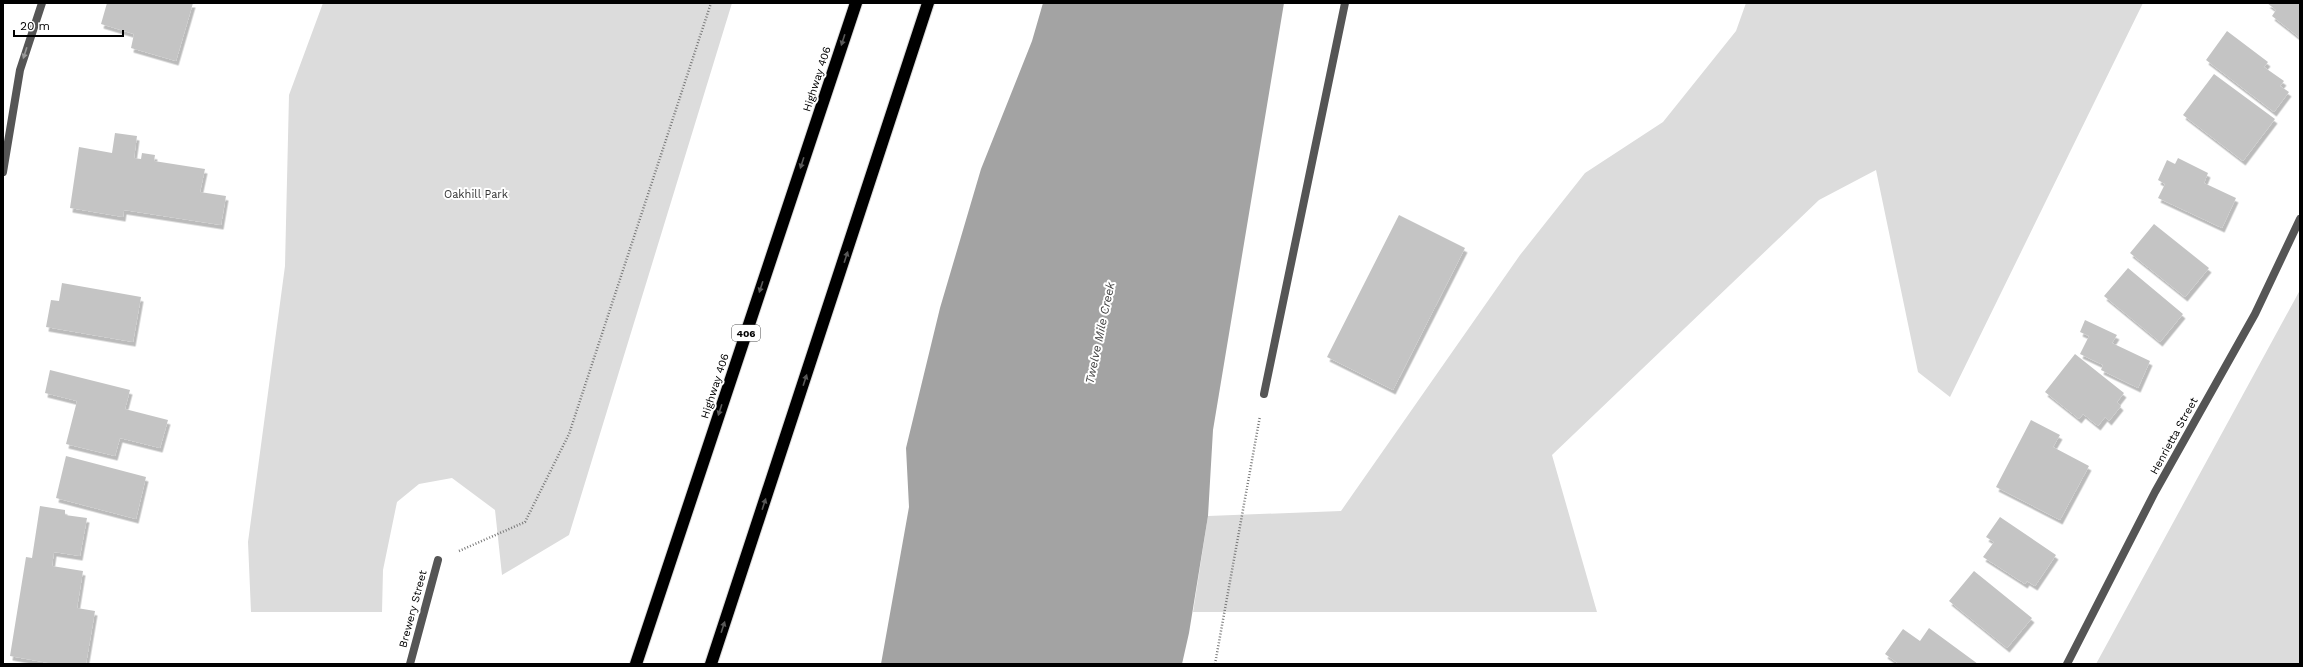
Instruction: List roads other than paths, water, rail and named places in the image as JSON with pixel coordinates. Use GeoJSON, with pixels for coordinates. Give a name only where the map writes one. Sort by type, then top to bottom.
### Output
{"type":"FeatureCollection","features":[{"type":"Feature","properties":{"kind":"highway","name":"Highway 406"},"geometry":{"type":"LineString","coordinates":[[636,664],[856,3]]}},
{"type":"Feature","properties":{"kind":"highway"},"geometry":{"type":"LineString","coordinates":[[711,664],[928,3]]}},
{"type":"Feature","properties":{"kind":"street"},"geometry":{"type":"LineString","coordinates":[[3,172],[20,70],[42,3]]}},
{"type":"Feature","properties":{"kind":"street"},"geometry":{"type":"LineString","coordinates":[[1264,394],[1344,3]]}},
{"type":"Feature","properties":{"kind":"street","name":"Henrietta Street"},"geometry":{"type":"LineString","coordinates":[[2067,664],[2155,492],[2255,314],[2300,219]]}},
{"type":"Feature","properties":{"kind":"street","name":"Brewery Street"},"geometry":{"type":"LineString","coordinates":[[410,664],[438,560]]}},
{"type":"Feature","properties":{"kind":"water","name":"Twelve Mile Creek"},"geometry":{"type":"Polygon","coordinates":[[[1043,3],[1284,3],[1213,430],[1208,516],[1189,633],[1182,664],[881,664],[909,507],[906,448],[940,308],[981,169],[1032,41],[1043,3]]]}},
{"type":"Feature","properties":{"kind":"park label","name":"Oakhill Park"},"geometry":{"type":"Point","coordinates":[476,194]}}]}
